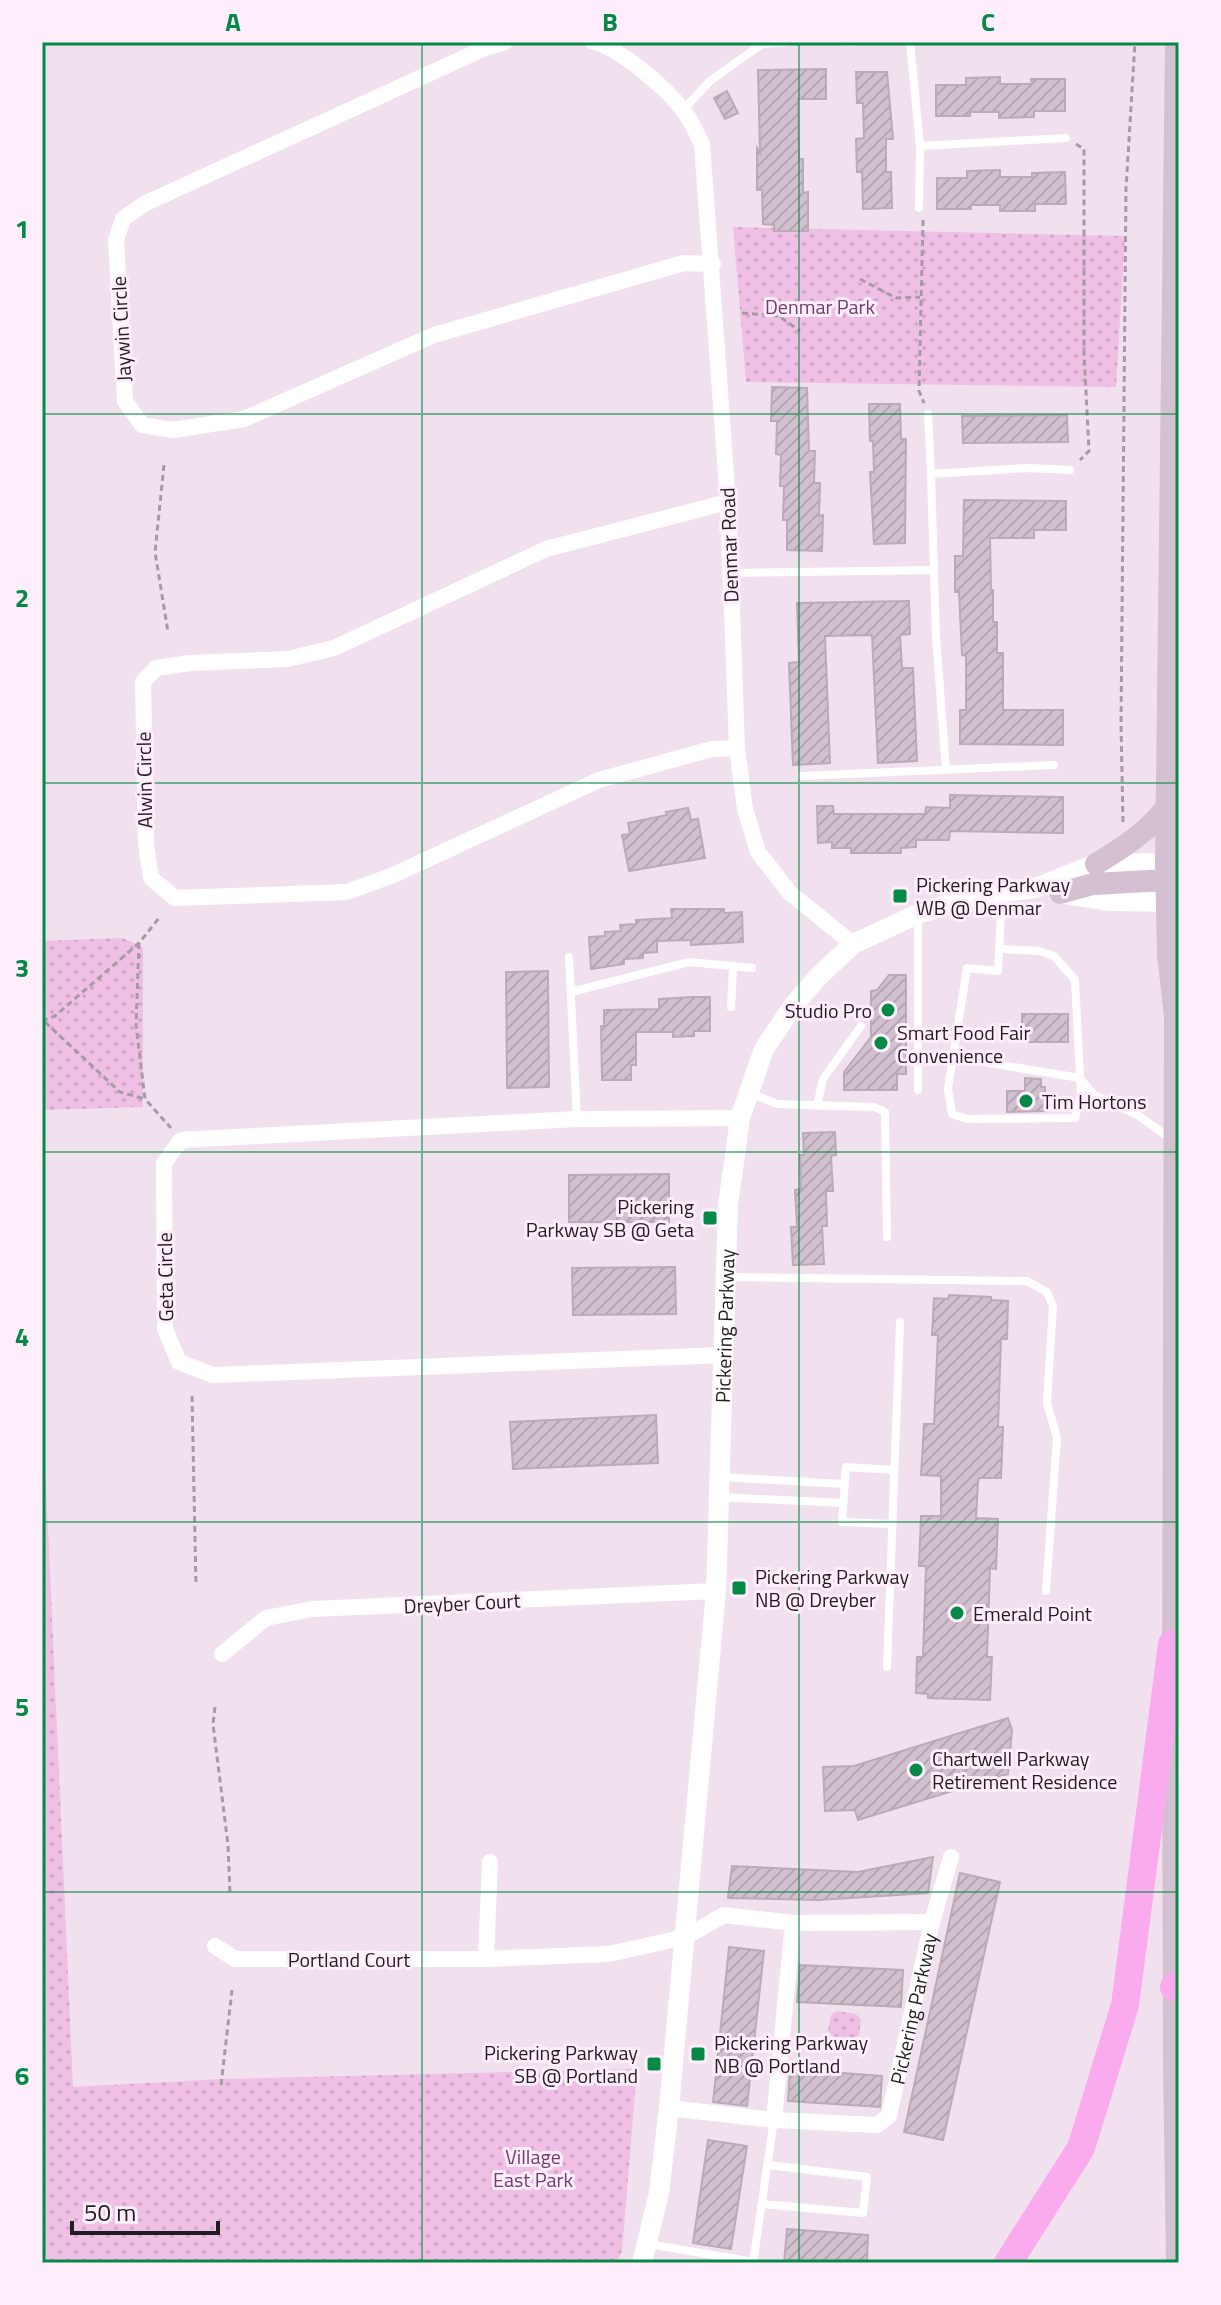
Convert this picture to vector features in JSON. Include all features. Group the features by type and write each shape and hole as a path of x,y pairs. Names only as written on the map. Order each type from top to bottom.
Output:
{"highway":[{"path":"1008,2263 1081,2148 1125,2005 1172,1644"}],"main road":[{"path":"1176,42 1175,409 1168,805 1173,881 1168,955 1175,1016 1172,1644 1177,2263"},
{"path":"1096,864 1133,840 1157,820 1168,805"},
{"path":"1060,893 1093,884 1173,881"}],"street":[{"path":"482,45 505,42"},
{"name":"Denmar Road","path":"593,42 607,45 653,81 683,110 702,144 728,502 737,748 745,809 758,852 790,893 853,944"},
{"name":"Jaywin Circle","path":"482,45 144,204 123,219 116,240 125,401 142,425 173,430 244,419 434,335 684,263 713,264"},
{"name":"Alwin Circle","path":"728,502 546,549 334,648 288,659 190,663 156,668 143,682 146,844 151,878 175,898 347,892 391,876 599,780 712,749 737,748"},
{"name":"Pickering Parkway","path":"644,2253 659,2193 669,2108 716,1591 728,1205 740,1118 764,1049 785,1017 818,977 853,944 918,914 973,896 1035,888 1096,864 1173,881"},
{"name":"Pickering Parkway","path":"1035,888 1060,893"},
{"path":"181,1140 577,1119 740,1118"},
{"name":"Geta Circle","path":"181,1140 164,1163 165,1329 179,1362 213,1375 724,1355"},
{"name":"Dreyber Court","path":"222,1654 266,1618 312,1609 716,1591"},
{"path":"932,1922 951,1857"},
{"path":"486,1959 490,1862"},
{"name":"Pickering Parkway","path":"669,2108 774,2120 877,2125 889,2116 932,1922 793,1923 724,1915 685,1937"},
{"name":"Pickering Parkway","path":"774,2120 793,1923"},
{"name":"Portland Court","path":"215,1946 235,1959 486,1959 609,1954 685,1937"}],"lane":[{"path":"683,110 710,81 762,43 786,42"},
{"path":"846,42 855,42"},
{"path":"910,42 920,146 919,208"},
{"path":"920,146 1066,138"},
{"path":"928,414 939,693 946,769"},
{"path":"931,474 1013,469 1070,470"},
{"path":"729,573 933,570"},
{"path":"802,776 1054,765"},
{"path":"999,949 1039,951 1054,956 1075,980 1081,1096 1075,1118 967,1119 952,1114 948,1089 967,968 998,971 999,949 1002,892"},
{"path":"918,914 918,1090"},
{"path":"569,957 577,1119"},
{"path":"571,992 689,962 752,968"},
{"path":"731,1007 733,967"},
{"path":"817,1106 823,1079 861,1026"},
{"path":"953,1057 1080,1078 1093,1094 1139,1116 1174,1142"},
{"path":"749,1092 777,1104 875,1107 885,1112 887,1237"},
{"path":"726,1277 1027,1281 1047,1292 1053,1306 1047,1403 1057,1438 1046,1591"},
{"path":"887,1667 900,1322"},
{"path":"892,1524 842,1522 846,1467 894,1470"},
{"path":"719,1486 844,1484"},
{"path":"719,1486 843,1503"},
{"name":"Pickering Parkway","path":"644,2253 754,2262 774,2120"},
{"path":"762,2204 863,2213 867,2177 768,2165"}],"path":[{"path":"1125,828 1121,724 1126,189 1135,42"},
{"path":"1066,138 1084,149 1084,352 1089,451 1070,470"},
{"path":"919,208 924,222 919,391 928,414"},
{"path":"860,279 896,298 920,297"},
{"path":"742,313 779,316 800,331"},
{"path":"164,465 155,552 168,632"},
{"path":"159,918 139,943 55,1016 43,1021 120,1092 145,1099 181,1140"},
{"path":"139,943 136,1025 145,1099"},
{"path":"192,1396 196,1586"},
{"path":"215,1707 213,1724 228,1845 230,1894"},
{"path":"221,2085 232,1990"}],"green space":[{"name":"Denmar Park","path":"733,227 1125,236 1116,387 746,382"},
{"path":"122,938 143,947 143,1107 42,1110 42,941"},
{"name":"Village East Park","path":"42,1393 73,2087 220,2079 637,2069 622,2251 616,2263 42,2263"},
{"path":"837,2011 856,2014 861,2020 859,2035 853,2040 833,2036 828,2031 831,2015"}],"building":[{"path":"826,69 826,99 798,99 799,159 803,159 803,193 808,192 808,231 774,231 774,225 763,224 762,190 757,190 757,148 760,153 758,70"},
{"path":"856,72 887,72 893,139 886,139 886,172 891,172 892,208 863,209 862,172 857,172 856,139 864,138 863,103 857,103"},
{"path":"1000,77 1000,84 1032,84 1031,79 1065,79 1065,111 1034,111 1034,117 999,118 999,112 936,116 936,85 966,85 966,78"},
{"path":"727,91 738,113 725,119 714,98"},
{"path":"1000,170 1000,177 1032,177 1032,173 1065,172 1066,204 1035,204 1035,211 1000,211 1000,205 937,209 937,178 967,178 967,171"},
{"path":"772,387 807,388 809,451 815,451 814,483 820,483 819,516 823,515 822,551 787,550 787,520 783,520 784,486 780,486 781,455 776,454 777,421 771,421"},
{"path":"869,404 900,404 901,439 906,439 905,543 874,544 870,472 874,472 873,441 870,441"},
{"path":"1067,415 1068,442 963,443 962,416"},
{"path":"964,500 1066,501 1066,530 1034,530 1034,538 990,538 993,622 997,622 997,653 1003,653 1003,710 1063,710 1063,745 960,744 960,710 966,710 966,656 962,655 959,592 955,592 955,556 963,556"},
{"path":"909,601 910,634 900,635 902,668 913,668 917,761 878,763 872,635 825,636 830,763 793,765 789,663 799,662 797,603"},
{"path":"950,795 1063,797 1063,833 950,831 949,840 916,840 916,847 901,848 901,853 851,853 851,848 832,848 832,842 818,843 817,806 833,806 834,814 925,814 926,807 950,808"},
{"path":"688,808 691,820 698,819 705,858 629,871 622,835 630,834 628,823"},
{"path":"671,909 742,912 743,942 691,945 691,940 657,941 657,952 643,953 643,958 624,959 624,964 591,969 589,937 621,931 620,925 636,924 636,920 672,918"},
{"path":"548,971 549,1087 507,1088 506,972"},
{"path":"889,975 906,975 906,1074 897,1074 897,1090 844,1090 844,1072 871,1037 871,991 877,990"},
{"path":"710,997 710,1031 694,1031 694,1036 673,1037 673,1032 636,1032 636,1065 631,1065 631,1080 602,1080 601,1026 604,1026 604,1010 659,1009 659,999"},
{"path":"1022,1014 1068,1014 1068,1042 1022,1042"},
{"name":"Tim Hortons","path":"1025,1078 1041,1079 1041,1087 1045,1087 1045,1111 1007,1112 1007,1091 1025,1091"},
{"path":"835,1132 836,1155 831,1156 833,1191 826,1191 827,1226 822,1226 824,1264 793,1265 791,1227 797,1227 795,1190 801,1189 803,1133"},
{"path":"669,1174 669,1222 569,1222 569,1175"},
{"path":"675,1267 676,1314 573,1315 572,1268"},
{"path":"949,1295 1008,1301 1007,1339 1001,1339 998,1427 1003,1427 1001,1478 979,1478 976,1518 998,1519 996,1569 990,1568 987,1657 992,1657 990,1700 928,1698 928,1694 916,1693 917,1657 923,1657 926,1566 919,1566 921,1516 941,1516 941,1476 921,1475 924,1424 934,1424 938,1335 932,1335 934,1298 948,1299"},
{"path":"656,1415 658,1463 513,1469 510,1422"},
{"name":"Chartwell Parkway Retirement Residence","path":"1008,1718 1012,1730 1008,1774 858,1820 855,1810 825,1811 823,1767 854,1766"},
{"path":"933,1857 928,1893 819,1900 728,1898 732,1866 858,1872"},
{"path":"960,1873 1000,1882 943,2140 904,2132"},
{"path":"729,1947 764,1951 747,2106 713,2102"},
{"path":"800,1965 903,1970 901,2007 797,2002"},
{"path":"790,2069 882,2076 880,2107 788,2101"},
{"path":"708,2140 747,2146 731,2249 693,2243"},
{"path":"787,2229 868,2235 867,2263 784,2263"}],"place":[{"name":"Pickering Parkway WB @ Denmar","path":"900,896"},
{"name":"Studio Pro","path":"888,1010"},
{"name":"Smart Food Fair Convenience","path":"881,1043"},
{"name":"Tim Hortons","path":"1026,1101"},
{"name":"Pickering Parkway SB @ Geta","path":"710,1218"},
{"name":"Pickering Parkway NB @ Dreyber","path":"739,1588"},
{"name":"Emerald Point","path":"957,1613"},
{"name":"Chartwell Parkway Retirement Residence","path":"916,1770"},
{"name":"Pickering Parkway NB @ Portland","path":"698,2054"},
{"name":"Pickering Parkway SB @ Portland","path":"654,2064"}]}
